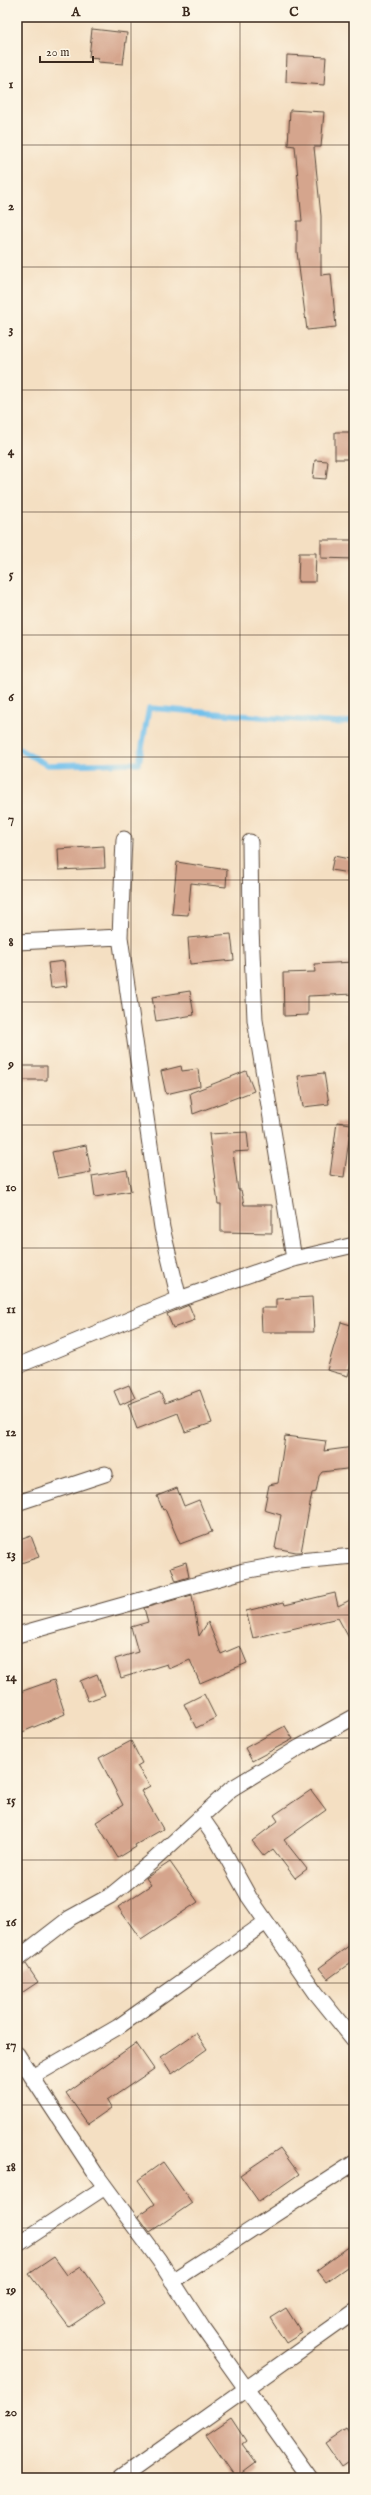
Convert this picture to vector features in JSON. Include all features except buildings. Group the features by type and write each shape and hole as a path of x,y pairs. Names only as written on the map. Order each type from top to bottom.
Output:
{"street":[{"path":"124,839 120,937 159,1205 180,1299"},
{"path":"250,842 251,929 255,1020 294,1259"},
{"path":"17,942 120,937"},
{"path":"17,1366 180,1299 294,1259 354,1245"},
{"path":"17,1503 105,1474"},
{"path":"17,1635 244,1571 299,1561 354,1556"},
{"path":"17,1959 70,1918 110,1896 231,1789 300,1747 354,1717"},
{"path":"201,1817 266,1922 316,1994 354,2040"},
{"path":"32,2077 118,2027 266,1922"},
{"path":"17,2054 105,2187 310,2478"},
{"path":"172,2281 354,2163"},
{"path":"17,2245 105,2187"},
{"path":"121,2478 354,2312"}],"waterway":[{"path":"17,748 47,765 139,763 149,708 338,723 354,721"}]}
